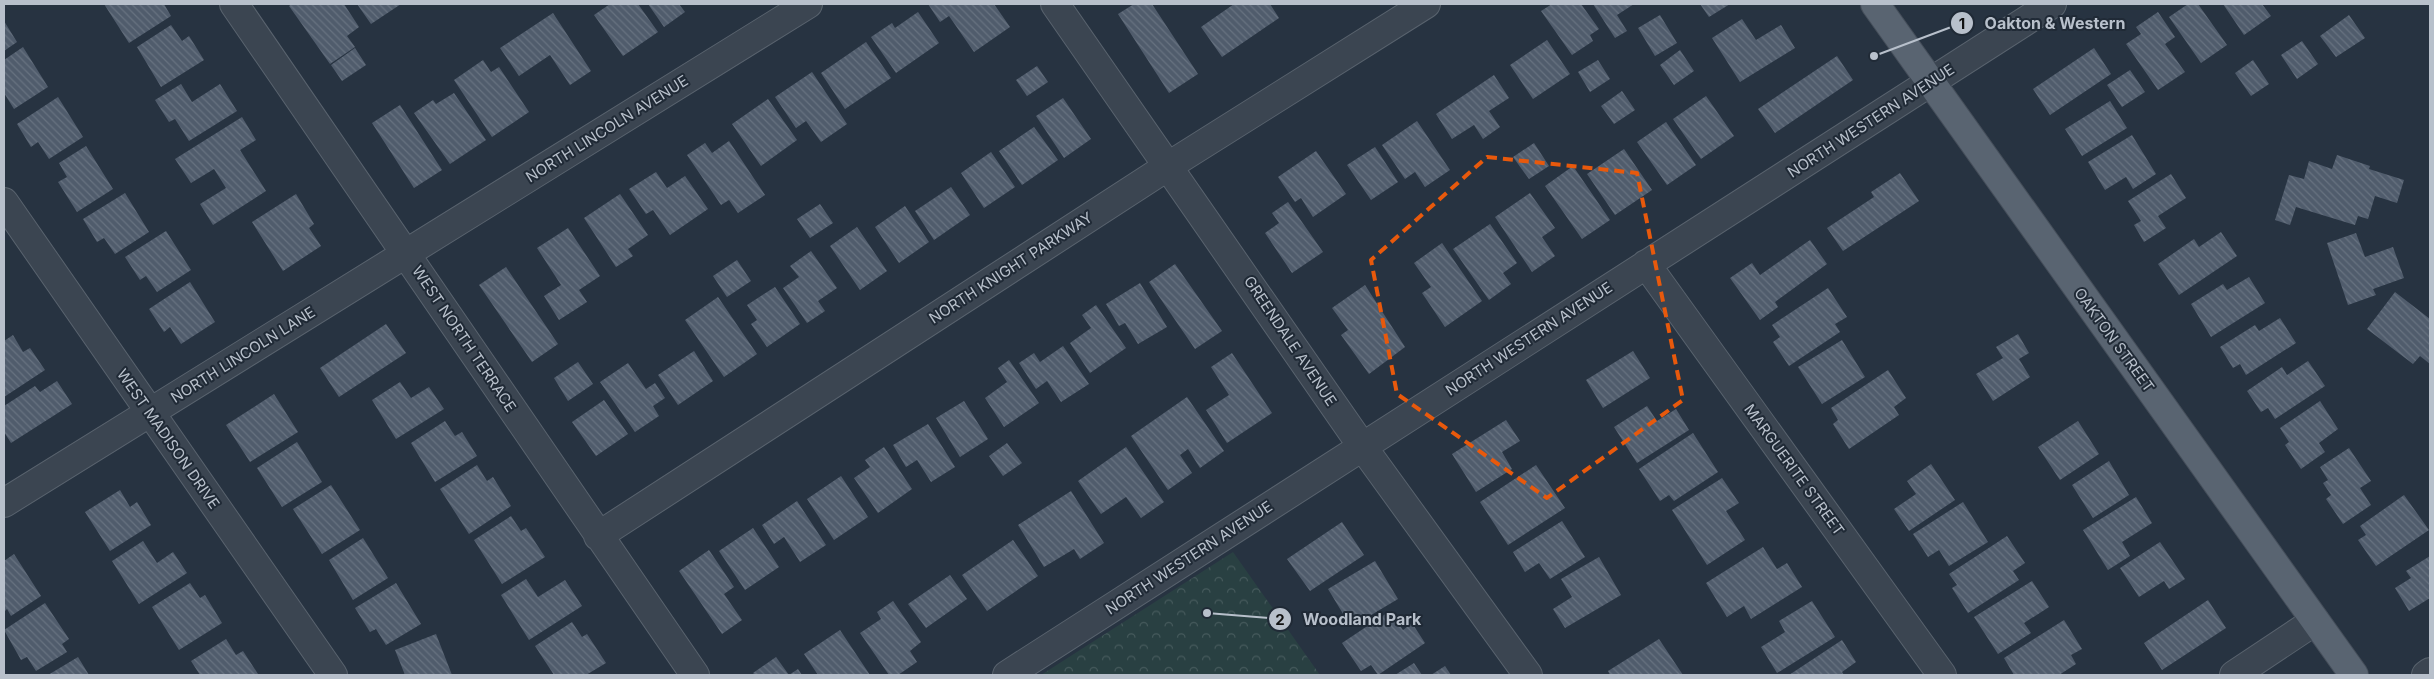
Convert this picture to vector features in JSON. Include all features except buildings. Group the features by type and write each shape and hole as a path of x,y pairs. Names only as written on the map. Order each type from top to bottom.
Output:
{"main road":[{"name":"OAKTON STREET","path":"1875,4 2354,675"}],"street":[{"name":"WEST NORTH TERRACE","path":"234,4 695,675"},
{"name":"NORTH LINCOLN AVENUE","path":"406,254 808,4"},
{"name":"GREENDALE AVENUE","path":"1056,4 1170,166 1362,446 1528,675"},
{"name":"NORTH KNIGHT PARKWAY","path":"598,536 1170,166 1426,4"},
{"name":"NORTH WESTERN AVENUE","path":"1007,675 2052,4"},
{"name":"WEST MADISON DRIVE","path":"4,202 149,414 333,675"},
{"name":"NORTH LINCOLN LANE","path":"4,504 406,254"},
{"name":"MARGUERITE STREET","path":"1646,264 1942,675"},
{"path":"2234,675 2316,621"},
{"path":"2426,675 2430,672"}],"highlighted area":[{"path":"1487,157 1637,173 1683,400 1547,498 1397,394 1371,260"}],"green space":[{"path":"1233,552 1320,675 1041,675"}],"place":[{"name":"Oakton & Western","path":"1874,56"},
{"name":"Woodland Park","path":"1207,613"}]}
